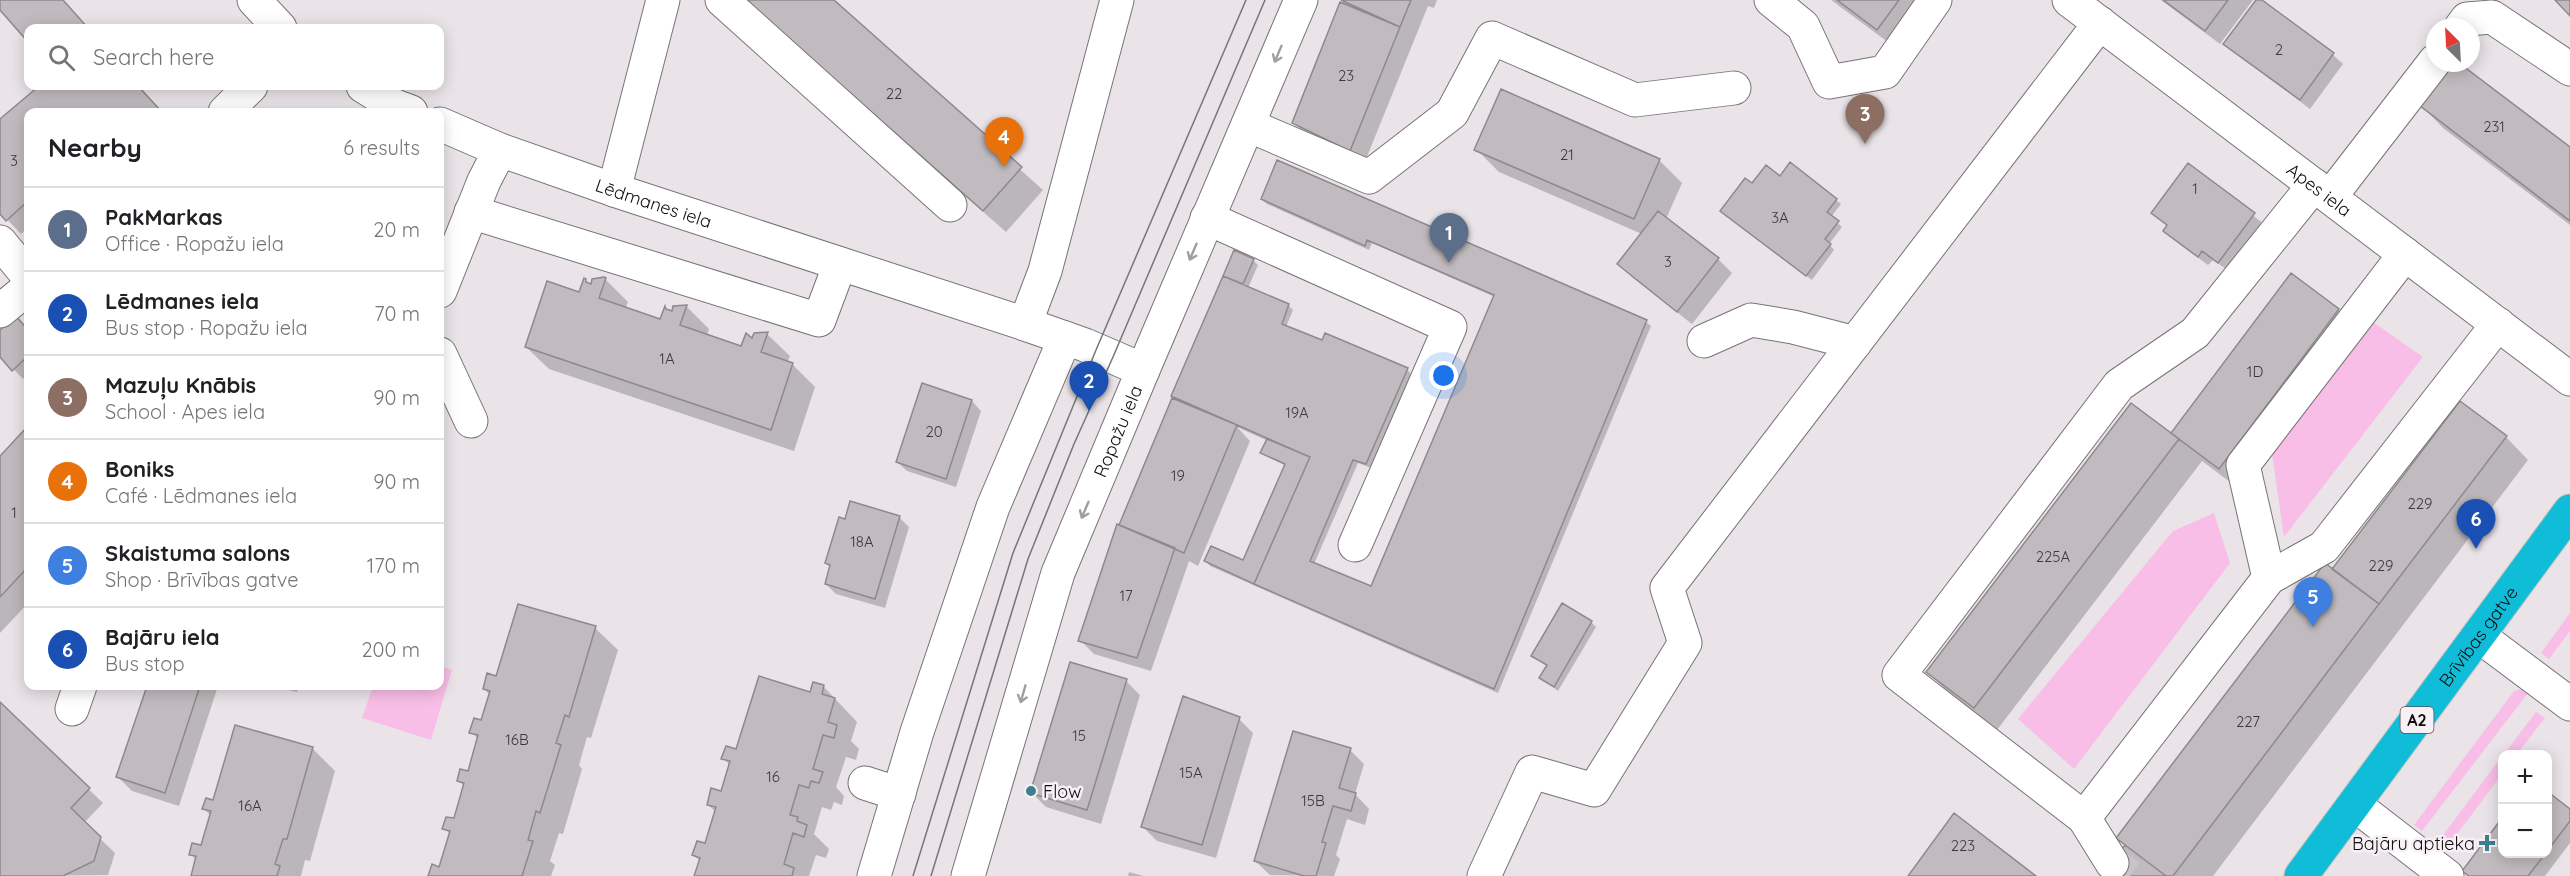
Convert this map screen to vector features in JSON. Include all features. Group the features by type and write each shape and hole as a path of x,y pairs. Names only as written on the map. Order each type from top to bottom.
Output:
{"highway":[{"name":"Brīvības gatve","path":"2301,876 2570,511"}],"street":[{"path":"254,0 276,24"},
{"path":"614,190 663,0"},
{"path":"722,0 950,205"},
{"path":"1025,324 1046,271 1117,0"},
{"name":"Ropažu iela","path":"968,876 1058,573 1301,0"},
{"path":"1771,0 1803,26 1829,82 1885,72 1935,0"},
{"name":"Apes iela","path":"2069,0 2570,379"},
{"path":"2480,18 2492,17 2570,69"},
{"path":"1484,876 1532,772 1594,790 1685,643 1667,588 2100,23"},
{"path":"1248,125 1369,177 1452,113 1492,38 1635,100 1734,88"},
{"path":"2112,863 2084,818 1899,675 2119,385 2195,333 2426,71"},
{"path":"229,108 247,90"},
{"path":"369,90 400,108"},
{"name":"Lēdmanes iela","path":"444,126 500,150 614,190 1025,324 1143,370"},
{"path":"444,281 471,212 500,150"},
{"path":"471,212 819,320 840,264"},
{"path":"1208,218 1450,327 1355,545"},
{"path":"0,242 24,271"},
{"path":"2269,578 2243,465 2405,254"},
{"path":"0,312 24,291"},
{"path":"1704,341 1751,320 1793,327 1855,343"},
{"path":"2084,818 2269,578 2324,547 2498,324"},
{"path":"874,876 993,507 1065,338"},
{"path":"444,363 471,421"},
{"path":"2479,636 2570,704"},
{"path":"865,783 899,794"},
{"path":"2355,805 2447,876"}],"shaded area":[{"path":"2373,322 2423,357 2284,537 2272,454"},
{"path":"2214,513 2230,563 2074,769 2018,719 2173,531"},
{"path":"2570,613 2570,631 2549,659 2541,653"},
{"path":"444,667 452,670 431,740 362,718 372,690 444,690"},
{"path":"2522,689 2528,693 2422,831 2414,825 2514,691"},
{"path":"2536,712 2545,718 2520,750 2507,750"},
{"path":"2498,761 2498,779 2446,849 2438,842"}],"building":[{"path":"0,0 63,0 84,24 24,24 24,37 0,10"},
{"path":"745,0 834,0 1022,167 983,211"},
{"path":"1341,0 1411,0 1400,27"},
{"path":"1837,0 1899,0 1877,30"},
{"path":"2163,0 2228,0 2205,31"},
{"path":"2256,0 2262,0 2334,53 2300,100 2223,44"},
{"path":"2555,0 2570,0 2570,16"},
{"path":"1340,2 1400,27 1350,151 1292,123"},
{"path":"2443,72 2471,72 2570,147 2570,221 2419,105"},
{"path":"1501,89 1660,159 1634,219 1474,150"},
{"path":"34,90 142,90 158,108 24,108 24,205 6,221 0,214 0,119"},
{"path":"1277,160 1647,320 1494,689 1254,584 1310,457 1171,396 1223,276 1289,304 1282,324 1322,340 1325,333 1408,368 1366,464 1353,460 1310,561 1371,586 1494,295 1367,240 1365,246 1261,199"},
{"path":"1790,162 1837,199 1827,212 1839,221 1825,239 1831,244 1806,276 1720,211 1745,178 1752,183 1766,165 1780,176"},
{"path":"2188,163 2255,213 2218,263 2202,251 2198,257 2163,231 2167,225 2151,213"},
{"path":"1658,211 1719,258 1677,312 1617,264"},
{"path":"1234,250 1254,259 1243,284 1223,276"},
{"path":"2291,273 2339,309 2219,469 2171,433"},
{"path":"584,278 591,284 592,279 606,278 599,298 660,319 665,306 666,309 672,311 673,306 687,305 680,325 741,346 746,333 752,338 754,333 768,332 761,352 793,363 771,430 525,347 547,281 579,292"},
{"path":"16,316 24,325 24,360 12,371 0,357 0,330"},
{"path":"922,383 972,400 946,479 896,462"},
{"path":"1172,398 1237,425 1184,553 1119,525"},
{"path":"2460,401 2507,436 2379,604 2332,569"},
{"path":"2131,403 2179,439 1974,708 1926,672"},
{"path":"24,430 24,571 0,597 0,456"},
{"path":"1267,439 1310,457 1254,584 1204,561 1211,546 1243,560 1285,464 1260,453"},
{"path":"850,501 900,516 875,599 825,584 830,565 825,563 839,517 845,519"},
{"path":"1117,524 1175,548 1137,658 1078,641"},
{"path":"2325,563 2379,604 2173,876 2166,876 2116,838"},
{"path":"1562,603 1592,621 1554,687 1539,678 1547,665 1531,656"},
{"path":"518,604 596,626 569,717 565,715 556,743 561,745 540,813 536,811 528,840 533,841 522,876 428,876 432,864 439,867 450,831 442,829 446,817 454,818 464,783 457,781 460,769 468,771 478,735 469,733 474,718 481,720 490,691 483,689 487,673 496,676"},
{"path":"1070,662 1127,679 1087,810 1030,793"},
{"path":"759,676 810,692 813,682 824,685 822,694 835,698 828,722 837,725 834,738 823,735 813,769 823,772 819,783 811,781 809,788 799,785 790,815 798,817 797,821 807,825 804,837 793,833 784,864 794,868 792,876 694,876 700,858 692,855 697,841 705,843 716,807 707,805 711,788 721,791 730,761 721,759 726,746 736,749"},
{"path":"146,690 199,690 165,793 116,777"},
{"path":"1183,696 1240,717 1202,845 1141,827"},
{"path":"0,702 90,788 71,808 101,837 94,861 63,876 0,876"},
{"path":"235,725 313,747 287,839 283,839 275,864 280,866 277,876 191,876 196,856 189,855 192,843 201,845 211,811 202,809 206,798 213,800"},
{"path":"1293,731 1351,748 1339,788 1356,793 1351,811 1333,806 1322,842 1326,843 1316,876 1304,876 1254,861"},
{"path":"2552,795 2570,809 2570,821 2552,845"},
{"path":"1954,813 2036,876 1908,876"},
{"path":"2498,823 2498,858 2542,858 2528,876 2469,876 2462,871"},
{"path":"2125,845 2166,876 2101,876"}],"tunnel":[{"path":"2112,863 2130,876"}],"tram line":[{"path":"913,876 1013,553 1096,350 1246,0"},
{"path":"931,876 1028,559 1074,444 1265,0"}],"place":[{"name":"Mazuļu Knābis","path":"1865,144"},
{"name":"Boniks","path":"1004,167"},
{"name":"PakMarkas","path":"1449,263"},
{"name":"Lēdmanes iela","path":"1089,411"},
{"name":"Bajāru iela","path":"2476,549"},
{"name":"Skaistuma salons","path":"2313,627"},
{"name":"Flow","path":"1031,791"},
{"name":"Bajāru aptieka","path":"2487,843"}]}
